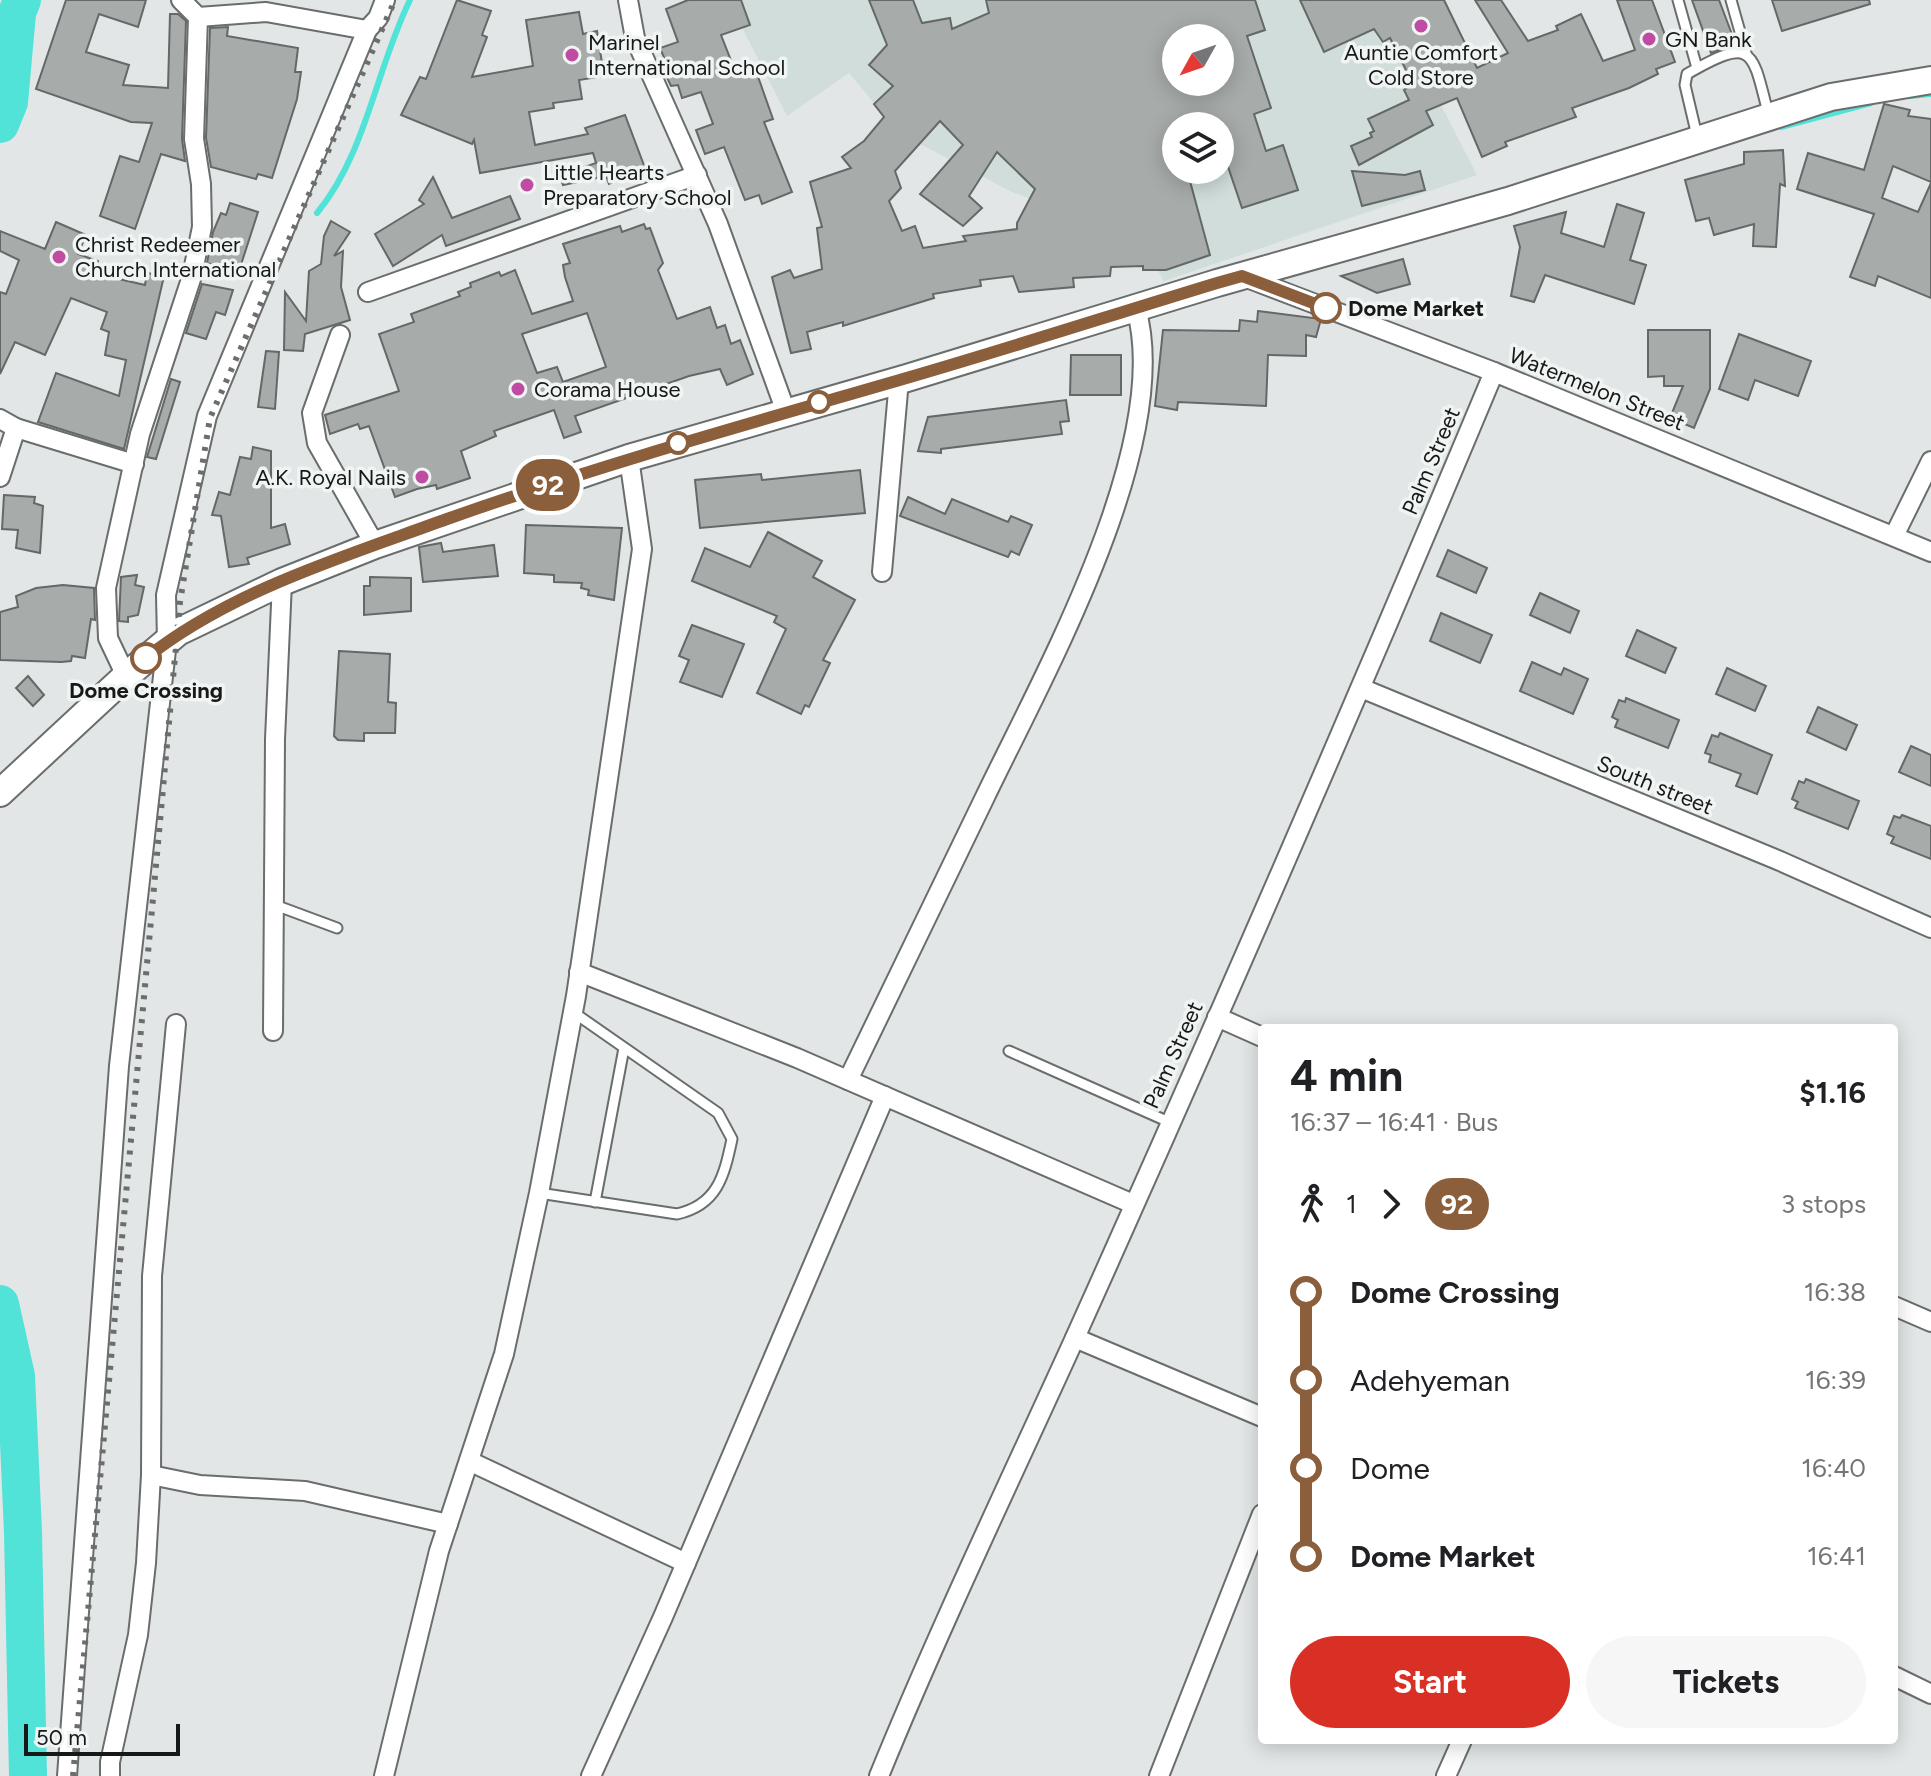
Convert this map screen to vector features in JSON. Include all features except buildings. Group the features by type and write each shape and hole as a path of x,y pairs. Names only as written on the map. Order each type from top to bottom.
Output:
{"main road":[{"path":"0,793 178,632 282,582 375,545 629,458 1242,276 1508,201 1831,97 1931,80"}],"street":[{"path":"126,676 108,638 106,588 140,434 192,276 202,227 201,184 194,139 198,17 181,0"},
{"path":"67,1776 119,1066 167,641 166,595 207,416 367,30 378,18 385,0"},
{"path":"628,0 635,38 697,175 786,412"},
{"path":"198,17 266,12 367,30"},
{"path":"368,292 697,175"},
{"name":"Watermelon Street","path":"1242,276 1494,372 1931,552"},
{"path":"848,1080 1015,733 1106,530 1136,430 1143,363 1143,332 1136,308"},
{"path":"340,335 312,413 317,443 375,545"},
{"name":"Palm Street","path":"879,1776 917,1684 1217,1017 1361,688 1494,372"},
{"path":"882,572 899,380"},
{"path":"0,477 8,423 134,464"},
{"path":"384,1776 448,1524 504,1354 539,1193 573,1012 642,549 629,458"},
{"path":"1894,536 1931,461"},
{"path":"273,1031 275,739 282,582"},
{"name":"South street","path":"1361,688 1780,861 1931,928"},
{"path":"579,972 848,1080 1133,1204"},
{"path":"1217,1017 1258,1035"},
{"path":"110,1776 138,1635 151,1475 152,1276 176,1024"},
{"path":"591,1776 686,1563 885,1096"},
{"path":"1898,1308 1931,1322"},
{"path":"1075,1338 1258,1415"},
{"path":"469,1461 686,1563"},
{"path":"151,1475 200,1485 305,1491 448,1524"},
{"path":"1159,1776 1258,1524"},
{"path":"1898,1678 1931,1694"},
{"path":"1446,1776 1460,1744"}],"lane":[{"path":"1678,0 1697,68"},
{"path":"1731,0 1746,53"},
{"path":"1697,139 1685,85 1687,74 1734,53 1746,53 1754,59 1769,116"},
{"path":"275,905 337,928"},
{"path":"539,1193 677,1214 695,1210 713,1196 732,1139 718,1113 573,1012"},
{"path":"595,1202 624,1048"},
{"path":"1009,1051 1169,1122"}],"shaded area":[{"path":"728,0 1357,0 1426,76 1477,175 1164,281 1138,238 1012,192 899,133 849,73 787,116"}],"waterway":[{"path":"0,124 9,102 17,13 22,0"},
{"path":"317,213 334,190 359,138 410,0"},
{"path":"1909,96 1931,94"},
{"path":"1781,127 1871,103"},
{"path":"0,1304 16,1376 28,1776"}],"railway":[{"path":"73,1776 180,602 210,418 395,0"}],"bus line":[{"name":"92","path":"146,658 178,632 282,582 503,499 629,458 907,378 1217,283 1242,276 1326,308"}],"place":[{"name":"Auntie Comfort Cold Store","path":"1421,26"},
{"name":"GN Bank","path":"1649,39"},
{"name":"Marinel International School","path":"572,55"},
{"name":"Little Hearts Preparatory School","path":"527,185"},
{"name":"Christ Redeemer Church International","path":"59,257"},
{"name":"Dome Market","path":"1326,308"},
{"name":"Corama House","path":"518,389"},
{"name":"A.K. Royal Nails","path":"422,477"},
{"name":"Dome Crossing","path":"146,658"}]}
